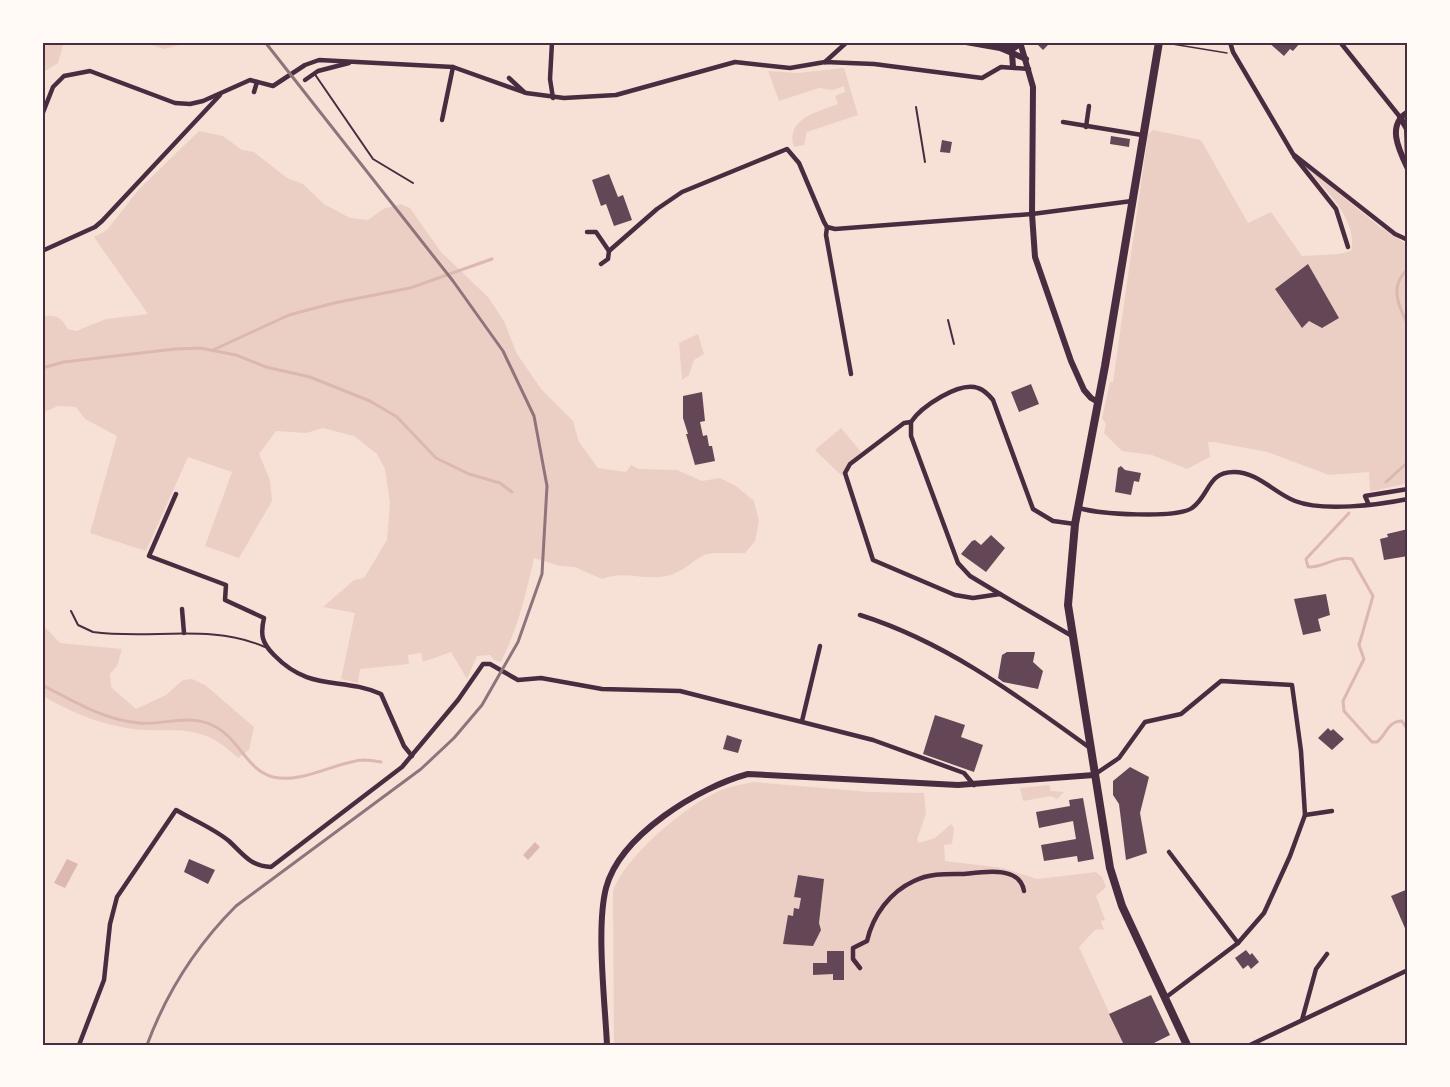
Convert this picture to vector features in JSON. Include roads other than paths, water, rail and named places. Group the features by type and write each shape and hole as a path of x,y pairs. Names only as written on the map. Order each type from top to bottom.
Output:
{"main road":[{"path":"1159,42 1075,524 1068,605 1094,775 1118,897 1187,1045"}],"street":[{"path":"552,42 550,80 553,98"},
{"path":"825,62 847,42"},
{"path":"966,42 1012,53 1026,60"},
{"path":"1230,42 1233,52 1293,154 1304,171 1336,209 1348,247"},
{"path":"1340,42 1407,129 1408,162"},
{"path":"986,46 1014,48 1020,43 1029,69 1034,106 1032,214 1035,257 1084,390 1098,402"},
{"path":"1012,53 1013,67"},
{"path":"42,115 53,87 64,76 90,71 176,103 190,104 250,80 273,86 307,64 319,60 453,67 526,93 553,98 616,95 735,62 790,68 825,62 874,64 982,78 1001,67 1029,69"},
{"path":"1013,67 1026,60"},
{"path":"305,80 314,73 357,61"},
{"path":"307,64 314,73"},
{"path":"442,120 453,67"},
{"path":"508,78 526,93"},
{"path":"254,92 257,82"},
{"path":"42,251 102,221 222,93"},
{"path":"1086,127 1089,106"},
{"path":"1408,112 1400,117 1395,131 1399,150 1408,169"},
{"path":"1064,122 1142,135"},
{"path":"609,251 682,192 787,149 799,163 827,226 826,235 836,300 851,374"},
{"path":"1293,154 1395,234 1408,240"},
{"path":"827,226 849,228 935,219 1032,214 1132,201"},
{"path":"587,232 596,232 609,251 608,259 601,264"},
{"path":"1072,636 969,576 958,562 911,436 911,422 923,408 959,388 969,386 986,392 993,400 1033,509 1053,520 1075,524"},
{"path":"911,422 904,423 850,464 845,473 873,560 955,595 973,598 1000,594"},
{"path":"1079,508 1105,513 1184,511 1196,503 1212,479 1223,472 1236,471 1255,477 1294,501 1306,504 1330,507 1408,499"},
{"path":"1368,503 1365,496 1408,489"},
{"path":"176,494 149,556 226,585 224,596 227,603 264,618 261,632 265,646 282,663 308,679 381,694 404,746 412,756"},
{"path":"182,609 184,633"},
{"path":"860,615 929,642 962,661 1090,748"},
{"path":"802,722 820,646"},
{"path":"79,1045 104,980 110,924 117,897 176,810 229,841 249,861 271,867 402,767 458,700 479,667 489,664 518,680 541,678 602,688 679,690 873,740 964,773 974,784"},
{"path":"607,1045 603,910 606,887 631,848 671,809 722,781 748,774 794,775 874,783 974,784 1094,775 1119,758 1145,722 1181,714 1221,681 1292,685 1301,751 1305,815 1290,856 1264,913 1238,943 1165,998"},
{"path":"1305,815 1332,811"},
{"path":"1169,852 1238,943"},
{"path":"860,968 853,959 853,948 867,941 879,911 894,894 915,880 945,873 1002,872 1017,878 1024,891"},
{"path":"1302,1021 1316,969 1327,954"},
{"path":"1250,1045 1408,970"}],"lane":[{"path":"314,73 373,159 412,183"},
{"path":"916,107 925,162"},
{"path":"948,321 954,344"},
{"path":"71,611 78,625 93,632 234,636 265,646"}],"waterway":[{"path":"213,350 289,315 334,303 410,288 492,259"},
{"path":"1408,269 1402,275 1397,289 1401,310 1408,325"},
{"path":"42,368 64,362 175,349 200,348 236,355 266,367 310,377 370,401 397,417 436,458 469,474 500,483 512,492"},
{"path":"1386,482 1408,462"},
{"path":"1349,513 1306,559 1308,567 1346,558 1352,559 1373,596 1359,645 1364,659 1343,701 1344,711 1372,742 1377,742 1393,723 1402,721 1408,730"},
{"path":"42,685 89,709 113,718 139,723 194,720 212,725 229,737 255,767 273,777 295,778 363,760 381,762"}],"railway":[{"path":"147,1045 173,988 208,937 236,906 421,769 454,738 482,705 518,642 542,574 547,486 534,416 503,351 453,281 265,42"}]}
